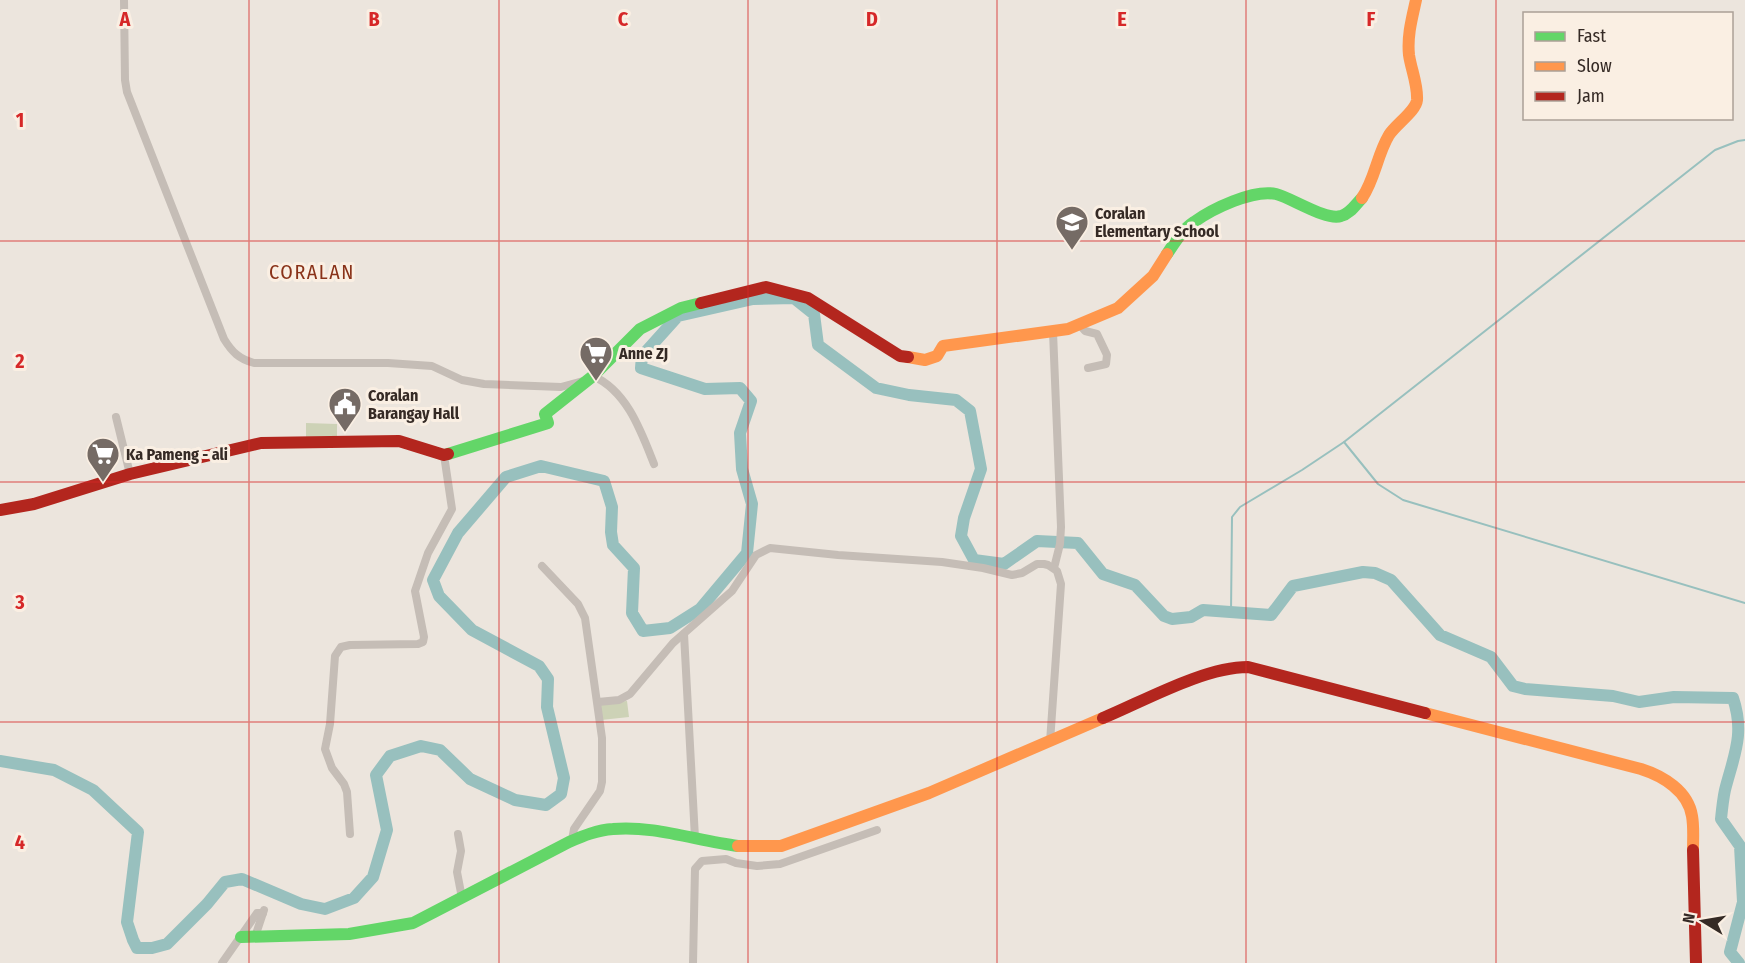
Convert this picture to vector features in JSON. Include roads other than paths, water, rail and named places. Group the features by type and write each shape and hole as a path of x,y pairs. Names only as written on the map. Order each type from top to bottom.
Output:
{"street":[{"path":"124,0 127,92 224,339 242,360 254,363 388,363 432,366 462,380 484,384 561,387 591,378 610,385 621,396 646,443 654,464"},
{"path":"2,513 130,474 246,445 275,442 399,441 444,455 548,423 545,414 591,378 640,329 663,318 668,313 766,288 808,298 900,356 925,360 938,356 943,346 1032,332 1068,329 1118,308 1127,301 1153,276 1177,238 1194,222 1231,202 1261,194 1275,194 1327,215 1340,217 1350,211 1367,190 1388,137 1399,122 1415,108 1417,99 1409,44 1416,0"},
{"path":"1079,324 1085,331 1097,334 1107,355 1106,364 1088,368"},
{"path":"1053,332 1061,531 1054,568"},
{"path":"116,417 130,474"},
{"path":"350,834 347,792 332,768 325,749 330,724 335,656 340,647 350,645 423,642 415,591 428,553 452,509 444,455"},
{"path":"598,702 619,700 630,694 667,650 727,596 756,555 770,548 962,564 1012,575 1022,573 1037,564 1054,568 1061,584 1050,742"},
{"path":"542,566 582,611 589,635 602,738 600,790 574,830 572,840"},
{"path":"684,634 695,838"},
{"path":"241,937 365,933 387,930 420,920 572,840 609,830 621,828 767,848 789,844 929,793 1203,675 1234,667 1248,668 1661,776 1685,798 1692,815 1696,963"},
{"path":"693,963 694,870 702,861 726,860 757,866 780,864 877,830"},
{"path":"458,834 461,851 457,872 462,898"},
{"path":"726,860 729,844"},
{"path":"222,963 257,913 264,912 255,937"}],"waterway":[{"path":"1231,612 1232,517 1240,507 1344,442 1715,150 1745,140"},
{"path":"0,761 54,770 93,790 138,832 127,922 137,948 152,948 167,944 207,904 225,882 242,879 301,904 325,909 354,898 373,877 387,830 376,775 390,756 421,746 440,750 470,779 515,800 546,805 561,794 564,778 547,707 548,679 539,666 472,630 439,596 433,580 458,533 506,477 541,466 604,481 612,507 613,545 634,568 632,613 643,631 670,628 700,609 747,553 752,504 742,469 740,433 751,401 740,388 705,389 641,368 642,356 678,316 753,299 794,298 814,314 818,345 876,388 909,395 956,400 970,411 981,469 964,518 961,536 974,560 1004,564 1037,541 1078,543 1103,574 1135,585 1164,616 1172,619 1191,617 1203,610 1271,615 1293,586 1363,572 1375,573 1391,580 1440,635 1491,657 1513,686 1613,696 1639,702 1674,697 1733,698 1738,734 1735,755 1724,793 1721,819 1740,846 1743,902 1730,952 1739,963"},
{"path":"1344,442 1378,484 1403,500 1745,603"}],"place":[{"name":"Coralan Elementary School","path":"1072,251"},
{"name":"Anne ZJ","path":"596,382"},
{"name":"Coralan Barangay Hall","path":"345,433"},
{"name":"Ka Pameng - ali","path":"103,483"}],"district":[{"name":"CORALAN","path":"312,272"}]}
